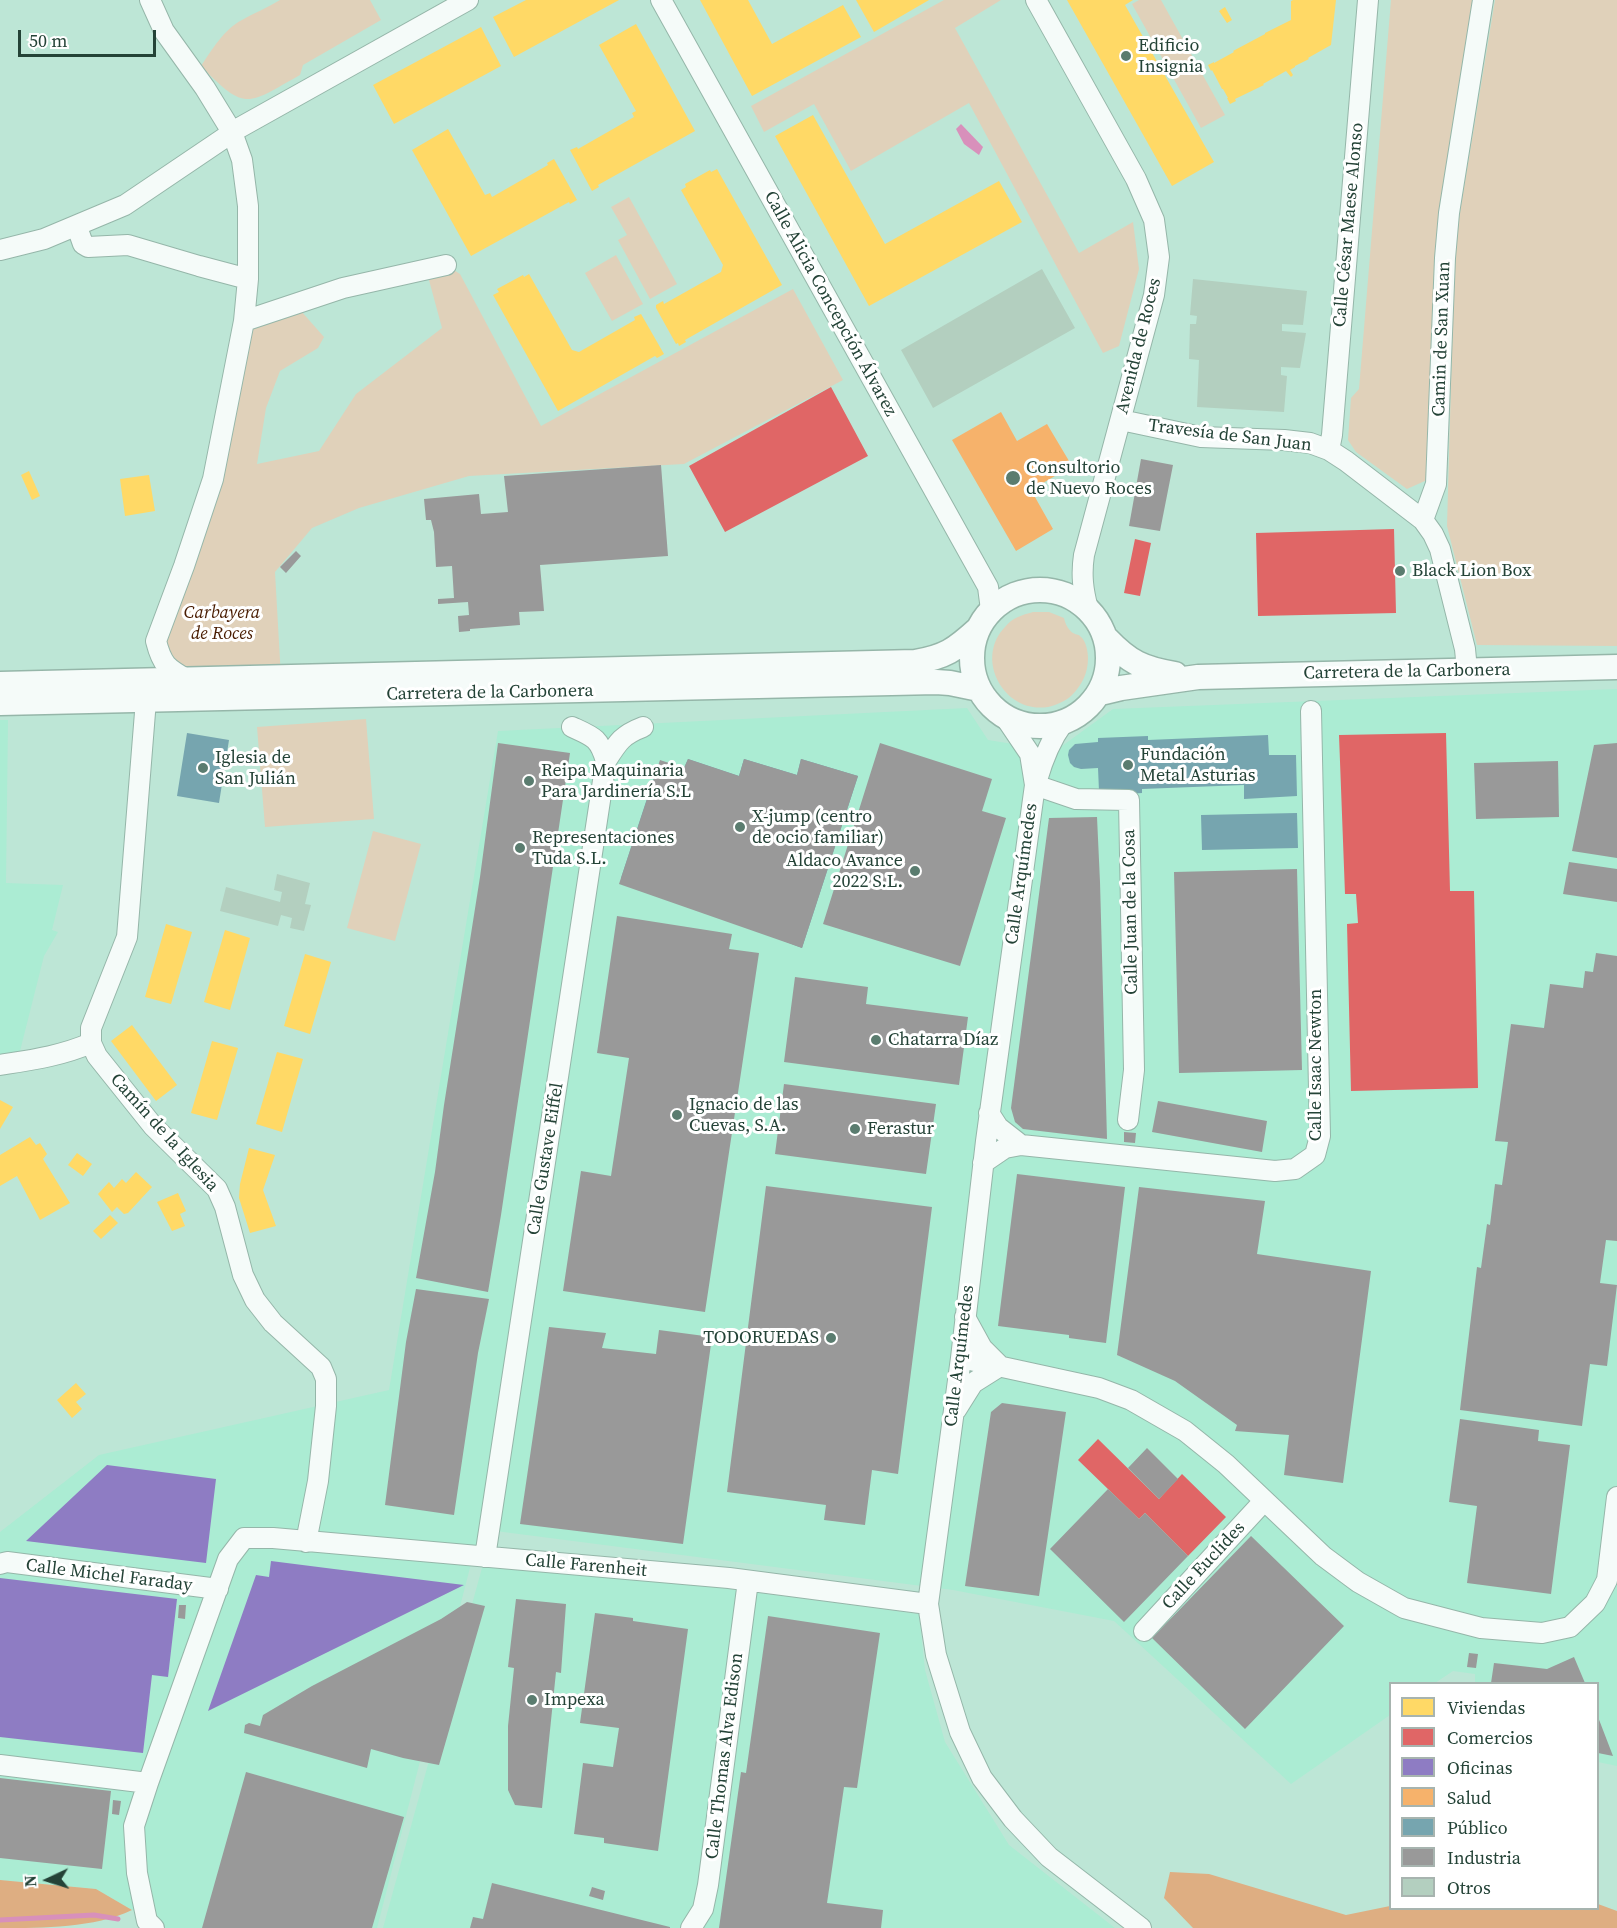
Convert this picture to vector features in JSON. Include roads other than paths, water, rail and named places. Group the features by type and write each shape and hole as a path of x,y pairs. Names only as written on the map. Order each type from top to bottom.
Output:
{"street":[{"path":"150,0 164,31 205,88 232,132 242,160 248,206 248,279 244,321 213,479 156,641 166,668 188,680"},
{"path":"0,250 44,239 125,205 232,132 468,0"},
{"name":"Calle Alicia Concepción Álvarez","path":"662,0 988,587 985,620"},
{"name":"Avenida de Roces","path":"1036,0 1136,179 1154,220 1159,257 1154,295 1084,555 1082,578 1088,609"},
{"name":"Calle César Maese Alonso","path":"1329,450 1368,0"},
{"name":"Camin de San Xuan","path":"1423,520 1436,484 1444,270 1449,213 1483,0"},
{"path":"77,226 83,244 88,247 128,245 248,279"},
{"path":"244,321 343,288 446,265"},
{"name":"Travesía de San Juan","path":"1121,420 1201,436 1310,443 1329,450 1346,461 1423,520"},
{"path":"1423,520 1440,549 1465,649 1467,670"},
{"path":"1107,639 1108,667 1100,693 1080,715 1062,723 1041,727 1020,724 1005,717 979,689 973,670 972,649 985,620 1013,595 1026,590 1040,589 1065,594 1088,609 1099,623 1107,639 1122,655 1147,669 1198,677"},
{"name":"Carretera de la Carbonera","path":"188,680 915,663 947,654 959,646 985,620"},
{"name":"Carretera de la Carbonera","path":"1198,677 1617,667"},
{"path":"1100,693 1198,677"},
{"path":"0,684 188,680"},
{"name":"Carretera de la Carbonera","path":"0,703 936,682 979,689"},
{"path":"0,1065 53,1057 91,1043 91,1028 127,937 146,700"},
{"name":"Calle Isaac Newton","path":"983,1163 1005,1148 1021,1144 1275,1172 1295,1169 1315,1155 1320,1136 1311,711"},
{"name":"Calle Arquímedes","path":"1005,717 1030,753 1035,786 989,1113 961,1358 928,1604 939,1666 960,1732 982,1778 1013,1819 1049,1857 1131,1925"},
{"path":"1035,786 1045,754 1062,723"},
{"path":"572,727 592,736 602,746 606,761"},
{"name":"Calle Gustave Eiffel","path":"485,1557 606,761 616,744 626,734 643,727"},
{"name":"Calle Juan de la Cosa","path":"1035,786 1076,800 1129,800 1134,1070 1128,1120"},
{"name":"Camín de la Iglesia","path":"91,1043 97,1056 153,1126 217,1190 225,1207 243,1275 255,1300 273,1323 321,1367 326,1379 326,1406 318,1481 306,1542"},
{"path":"989,1113 998,1127 1021,1144"},
{"path":"965,1317 981,1348 1000,1366"},
{"path":"961,1358 1099,1388 1131,1400 1185,1431 1226,1464 1323,1556 1358,1582 1404,1608 1481,1628 1542,1633 1570,1627 1595,1603 1607,1580 1617,1497"},
{"path":"952,1414 974,1383 1000,1366"},
{"name":"Calle Euclides","path":"1144,1631 1264,1501"},
{"name":"Calle Farenheit","path":"244,1538 273,1538 748,1581 928,1604"},
{"name":"Calle Michel Faraday","path":"151,1924 137,1873 134,1826 228,1559 244,1538"},
{"name":"Calle Michel Faraday","path":"0,1564 7,1562 218,1590"},
{"name":"Calle Thomas Alva Edison","path":"691,1928 703,1909 708,1885 748,1581"},
{"path":"0,1765 148,1783"}],"waterway":[{"path":"0,1920 94,1915 118,1919"}],"place":[{"name":"Edificio Insignia","path":"1126,56"},
{"name":"Consultorio de Nuevo Roces","path":"1013,478"},
{"name":"Black Lion Box","path":"1400,571"},
{"name":"Fundación Metal Asturias","path":"1128,765"},
{"name":"Iglesia de San Julián","path":"203,768"},
{"name":"Reipa Maquinaria Para Jardinería S.L","path":"529,781"},
{"name":"X-jump (centro de ocio familiar)","path":"740,827"},
{"name":"Representaciones Tuda S.L.","path":"520,848"},
{"name":"Aldaco Avance 2022 S.L.","path":"915,871"},
{"name":"Chatarra Díaz","path":"876,1040"},
{"name":"Ignacio de las Cuevas, S.A.","path":"677,1115"},
{"name":"Ferastur","path":"855,1129"},
{"name":"TODORUEDAS","path":"831,1338"},
{"name":"Impexa","path":"532,1700"}],"park label":[{"name":"Carbayera de Roces","path":"222,623"}]}
